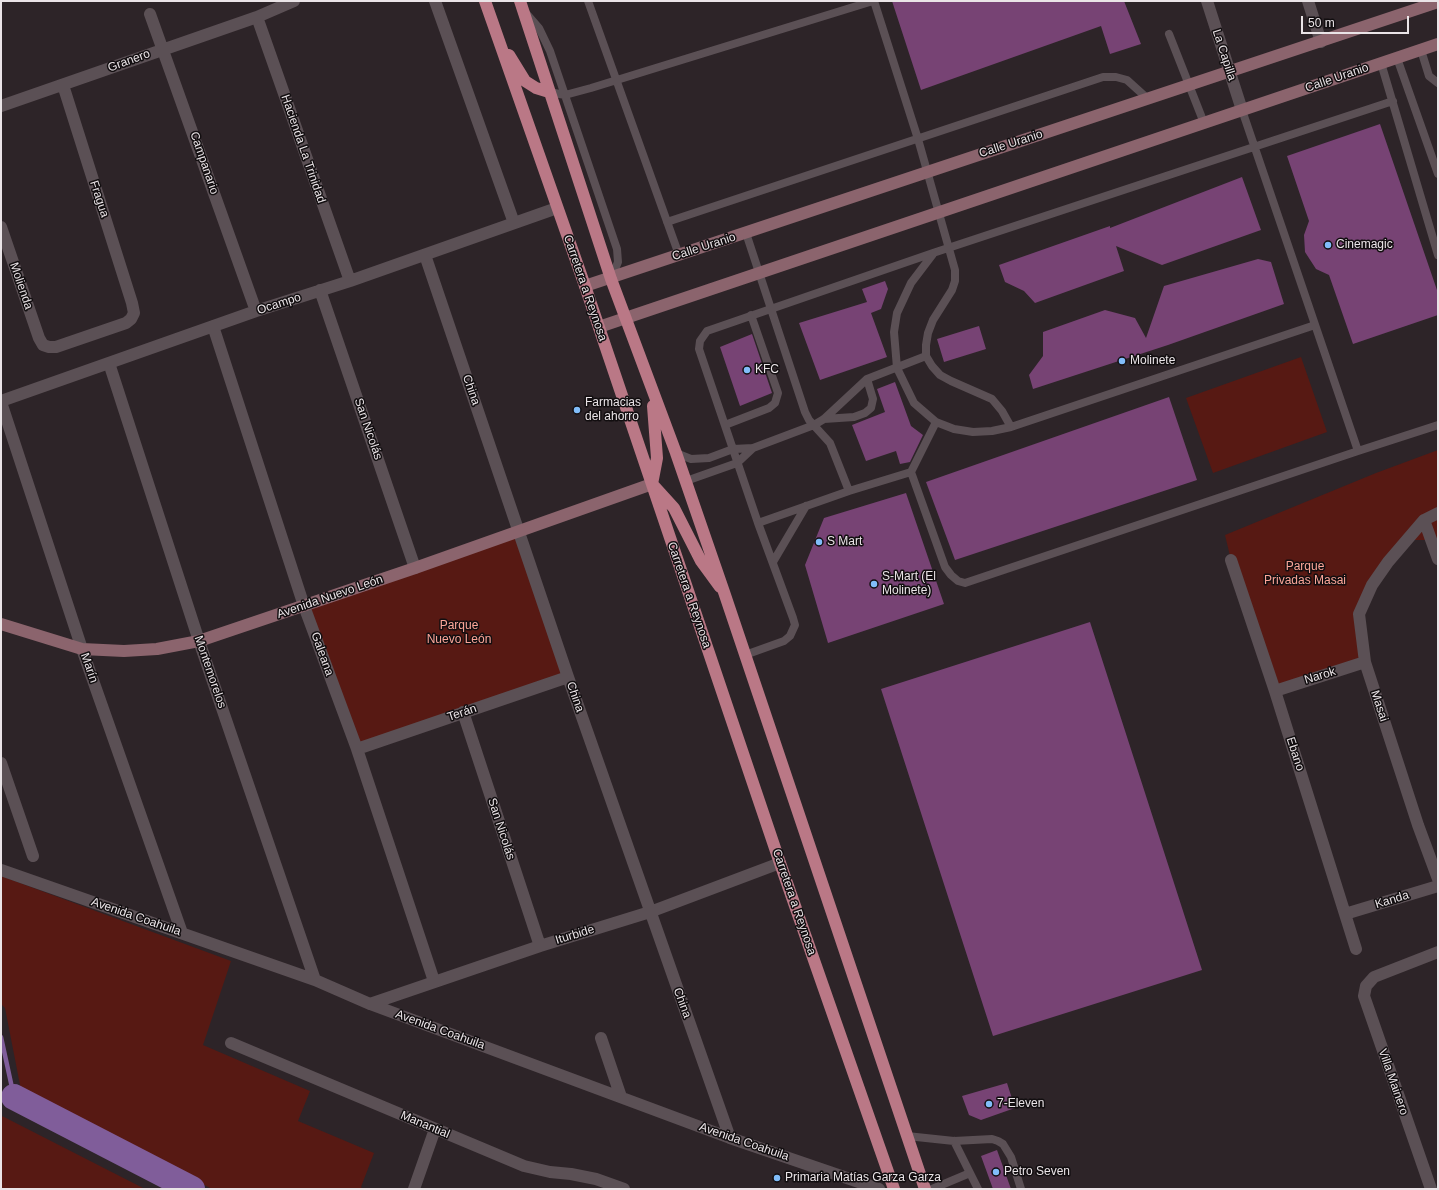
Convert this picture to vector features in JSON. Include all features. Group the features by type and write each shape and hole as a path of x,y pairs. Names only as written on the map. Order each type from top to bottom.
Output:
{"main road":[{"name":"Carretera a Reynosa","path":"485,1 585,286 780,863 894,1189"},
{"path":"521,5 611,279 686,481 925,1189"},
{"path":"493,26 521,76 530,85 549,92"},
{"path":"651,388 657,458 652,484 674,508 709,575 724,592"}],"street":[{"name":"Granero","path":"1,106 164,48 257,17 294,1"},
{"path":"435,1 514,223"},
{"name":"La Capilla","path":"1207,1 1242,110"},
{"path":"1308,1 1321,42"},
{"name":"Calle Uranio","path":"585,286 611,279 1438,2"},
{"name":"Campanario","path":"150,14 164,48 256,311"},
{"name":"Hacienda La Trinidad","path":"257,17 350,281"},
{"name":"Calle Uranio","path":"599,328 1438,44"},
{"name":"Fragua","path":"43,345 56,347 126,324 134,313 63,85"},
{"name":"Ocampo","path":"1,402 213,326 350,281 557,208"},
{"name":"Molienda","path":"1,227 39,338 43,345"},
{"name":"China","path":"425,255 568,677 730,1138"},
{"name":"San Nicolás","path":"320,290 415,568"},
{"name":"Galeana","path":"213,326 304,606 357,749 434,981"},
{"name":"Montemorelos","path":"109,363 199,641 315,980"},
{"name":"Marín","path":"1,402 82,649 182,933"},
{"name":"Avenida Nuevo León","path":"1,624 82,649 124,651 157,649 199,641 415,568 652,484"},
{"name":"Masai","path":"1438,514 1424,520 1388,562 1372,586 1359,614 1365,662 1418,825 1438,879"},
{"path":"1424,520 1435,539 1438,559"},
{"path":"1408,540 1435,539"},
{"name":"Ebano","path":"1231,560 1356,949"},
{"name":"Narok","path":"1274,691 1365,662"},
{"name":"Terán","path":"357,749 568,677"},
{"name":"San Nicolás","path":"463,712 540,946"},
{"path":"1,763 33,856"},
{"name":"Iturbide","path":"370,1004 540,946 650,912 780,863"},
{"name":"Avenida Coahuila","path":"1,870 315,980 370,1004 730,1138 879,1189"},
{"name":"Kanda","path":"1345,914 1438,886"},
{"name":"Villa Mainero","path":"1431,1189 1364,996 1366,986 1374,977 1438,952"},
{"path":"601,1038 621,1097"},
{"name":"Manantial","path":"231,1043 524,1166 550,1172 596,1178 624,1189"},
{"path":"414,1189 435,1129"}],"lane":[{"path":"588,1 679,255"},
{"path":"549,92 565,95 873,1 918,139 955,270 955,281 952,290 933,320 926,345 926,356 940,375 951,382 992,399 1002,411 1011,427"},
{"path":"521,5 545,39 618,249 618,262 611,279"},
{"path":"1169,34 1204,123"},
{"path":"1421,50 1429,76 1438,83"},
{"path":"1398,58 1438,174"},
{"path":"1381,63 1438,255"},
{"path":"667,222 1103,78 1116,77 1127,80 1148,99"},
{"path":"745,655 784,641 793,631 793,618 758,523 699,349 703,335 714,327 1393,101"},
{"path":"1242,110 1358,450"},
{"path":"746,233 806,412 814,425 825,436 832,448 849,491"},
{"path":"933,253 911,283 897,313 894,332 897,368 914,403 936,422 954,429 973,432 992,431 1011,427 1315,325"},
{"path":"725,425 769,408 776,403 778,393 751,315"},
{"path":"676,453 698,459 709,458 733,449 753,448 814,425 824,419 867,378 926,356"},
{"path":"824,419 854,417 865,413 871,408 873,399 867,378"},
{"path":"936,422 911,472 945,567 958,581 965,583 1358,450 1438,425"},
{"path":"686,481 737,462 753,448"},
{"path":"758,523 849,491 911,472"},
{"path":"773,562 806,506"},
{"path":"907,1136 954,1141 992,1139 1003,1144 1011,1157 1021,1189"},
{"path":"954,1141 978,1189"},
{"path":"932,1189 970,1173"}],"green space":[{"path":"1301,357 1327,432 1213,473 1186,398"},
{"name":"Parque Privadas Masai","path":"1438,450 1438,538 1432,540 1408,540 1359,614 1365,662 1275,691 1231,560 1225,535 1376,473"},
{"name":"Parque Nuevo León","path":"519,530 568,677 357,749 304,606"},
{"path":"1,876 231,961 203,1045 310,1091 298,1121 374,1153 361,1187 363,1189 212,1189 21,1090 5,1008 1,1004"},
{"path":"1,1116 4,1117 145,1189 1,1189"}],"building":[{"path":"892,1 1124,1 1141,44 1110,54 1101,26 921,90"},
{"path":"1380,124 1438,293 1438,315 1353,344 1329,275 1316,269 1305,252 1304,235 1309,221 1287,156"},
{"path":"1242,177 1261,230 1162,265 1116,246 1124,271 1035,303 1024,291 1005,282 999,265 1110,226 1110,228"},
{"path":"1258,259 1271,262 1284,304 1168,345 1033,389 1029,375 1043,356 1043,332 1105,310 1135,318 1146,338 1164,286"},
{"path":"885,281 888,289 881,309 871,313 887,357 820,380 799,323 867,302 862,289"},
{"path":"979,326 986,349 944,362 937,339"},
{"name":"KFC","path":"752,334 772,393 740,406 720,347"},
{"path":"895,382 911,426 923,435 910,462 900,464 896,451 866,461 852,425 885,412 877,389"},
{"path":"1169,397 1197,480 955,560 926,482"},
{"name":"S-Mart (El Molinete)","path":"906,493 944,604 828,643 805,565 824,518"},
{"path":"1090,622 1202,970 993,1036 881,689"},
{"name":"7-Eleven","path":"1007,1083 1015,1108 981,1120 969,1115 962,1096"},
{"name":"Petro Seven","path":"997,1150 1011,1189 993,1189 981,1156"}],"waterway":[{"path":"1,1037 14,1097 1,1096"},
{"path":"14,1097 192,1189"}],"place":[{"name":"Cinemagic","path":"1328,245"},
{"name":"Molinete","path":"1122,361"},
{"name":"KFC","path":"747,370"},
{"name":"Farmacias del ahorro","path":"577,410"},
{"name":"S Mart","path":"819,542"},
{"name":"S-Mart (El Molinete)","path":"874,584"},
{"name":"7-Eleven","path":"989,1104"},
{"name":"Petro Seven","path":"996,1172"},
{"name":"Primaria Matías Garza Garza","path":"777,1178"}]}
